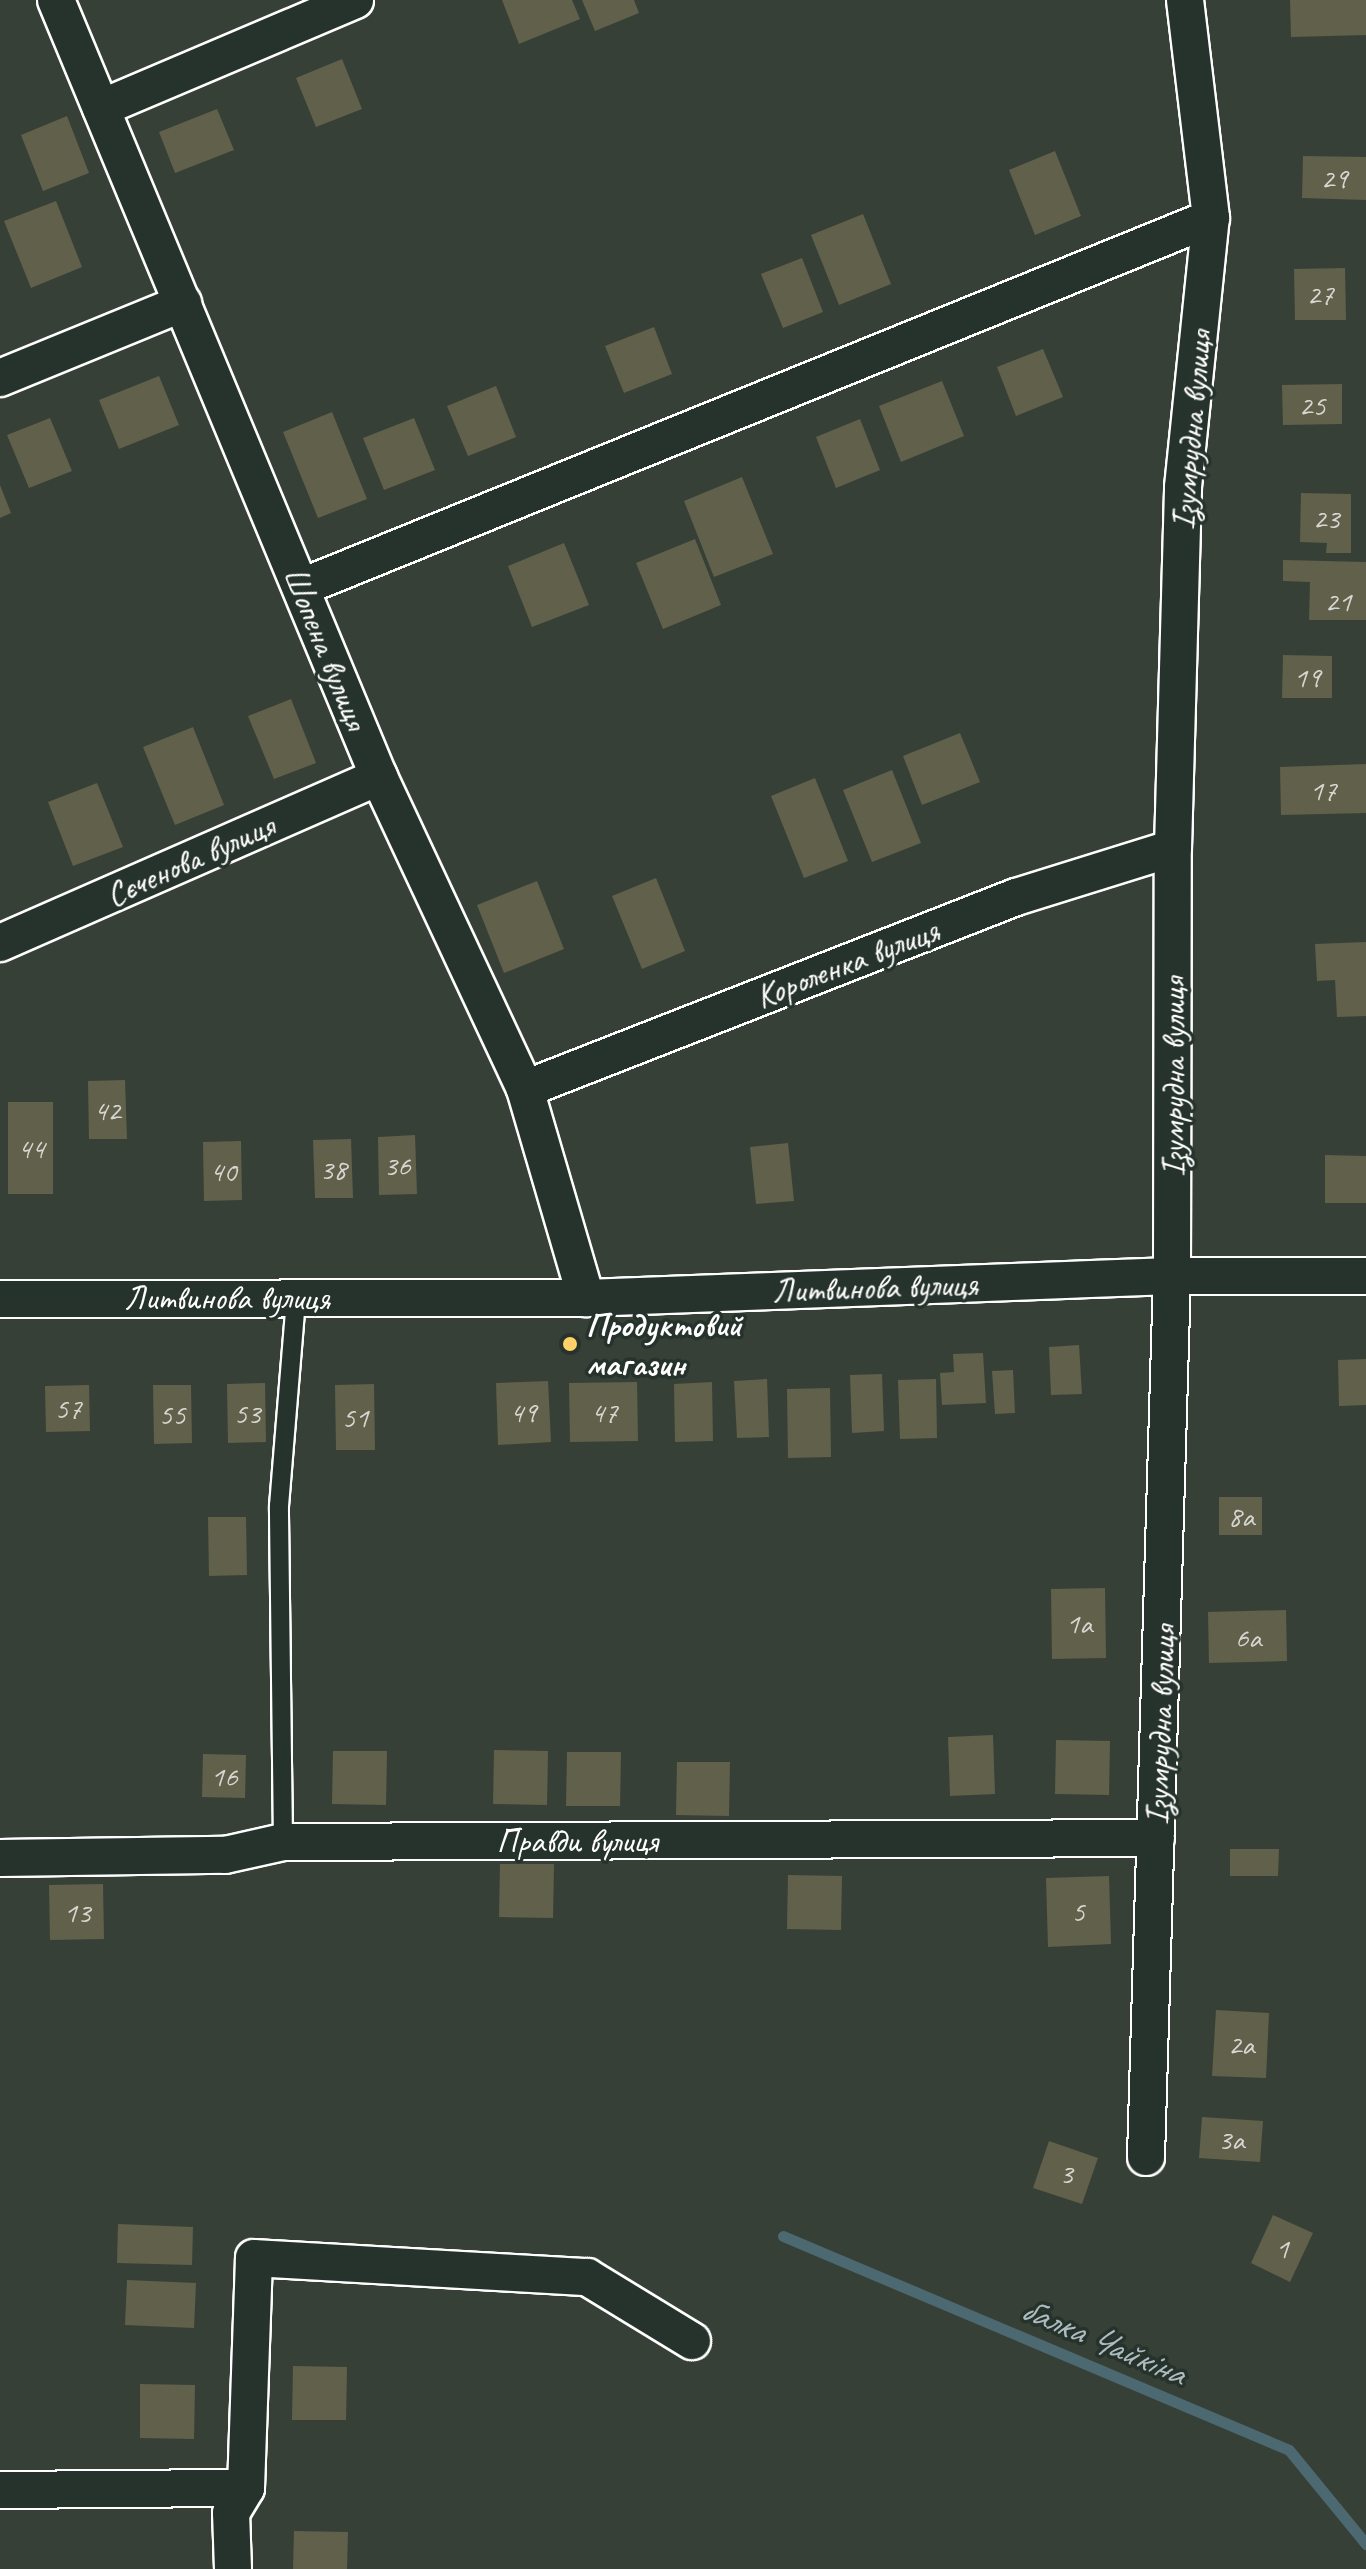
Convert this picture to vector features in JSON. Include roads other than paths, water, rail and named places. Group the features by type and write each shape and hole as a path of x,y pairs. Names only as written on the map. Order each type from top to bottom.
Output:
{"street":[{"name":"Шопена вулиця","path":"56,0 379,777 525,1089 586,1298"},
{"path":"101,108 355,0"},
{"name":"Ізумрудна вулиця","path":"1146,2157 1172,1276 1173,848 1183,487 1211,218 1185,0"},
{"path":"302,587 1211,218"},
{"path":"0,378 183,303"},
{"name":"Сєченова вулиця","path":"0,943 379,777"},
{"name":"Короленка вулиця","path":"525,1089 1016,897 1173,848"},
{"name":"Литвинова вулиця","path":"0,1299 586,1298 1172,1276 1366,1276"},
{"name":"Правди вулиця","path":"0,1858 225,1855 283,1842 1156,1838"},
{"path":"233,2569 231,2513 246,2488 254,2258 587,2277 692,2341"},
{"path":"0,2490 246,2488"}],"lane":[{"path":"283,1842 279,1506 296,1297"}],"waterway":[{"name":"балка Чайкіна","path":"783,2236 1289,2450 1366,2544"}],"place":[{"name":"Продуктовий магазин","path":"570,1344"}]}
